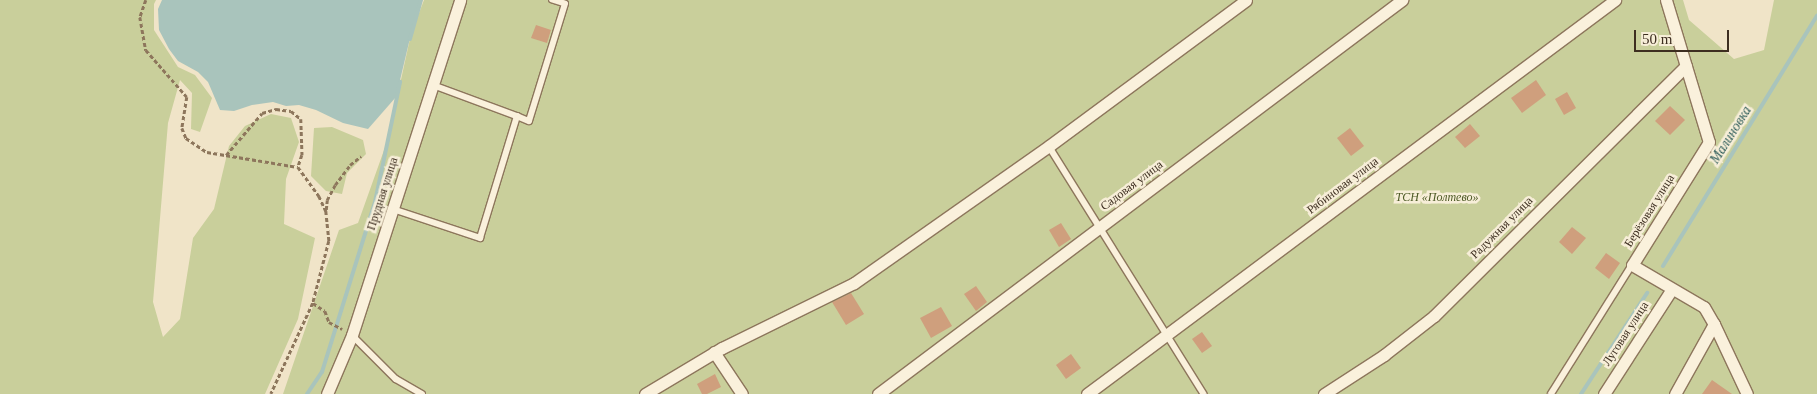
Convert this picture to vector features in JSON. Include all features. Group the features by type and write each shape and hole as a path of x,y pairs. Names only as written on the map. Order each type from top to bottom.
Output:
{"street":[{"name":"Прудная улица","path":"327,394 347,332 393,208 460,0"},
{"path":"645,394 714,352 854,282 1049,146 1246,0"},
{"name":"Садовая улица","path":"878,394 1402,0"},
{"name":"Рябиновая улица","path":"1087,394 1615,0"},
{"name":"Берёзовая улица","path":"1666,0 1709,142 1632,265 1704,307 1747,394"},
{"name":"Радужная улица","path":"1324,394 1384,355 1434,316 1686,66"},
{"name":"Луговая улица","path":"1604,394 1672,289"},
{"path":"1675,394 1714,324"},
{"path":"714,352 742,394"}],"lane":[{"path":"433,85 529,121 565,4 553,0"},
{"path":"393,208 480,238 517,116"},
{"path":"1049,146 1204,394"},
{"path":"1551,394 1632,265"},
{"path":"347,332 396,378 422,394"}],"path":[{"path":"146,0 140,16 146,50 187,97 182,128 186,138 207,152 298,167 319,196 326,211"},
{"path":"226,154 262,113 276,109 291,111 301,119 302,155 298,167"},
{"path":"271,394 313,303 329,241 326,211 327,200 335,185 350,165 360,156"},
{"path":"313,303 325,311 330,322 347,332"}],"green space":[{"path":"0,0 156,0 154,4 154,30 178,67 195,75 212,98 200,132 191,129 192,93 180,80 168,123 153,302 163,337 180,319 193,238 214,209 229,146 245,126 271,114 291,118 299,142 286,179 284,224 315,238 298,319 265,394 0,394"},
{"name":"ТСН «Полтево»","path":"424,0 1666,0 1713,153 1714,144 1670,0 1683,0 1689,20 1734,59 1764,50 1774,0 1817,0 1817,394 283,394 339,230 358,223 388,139 411,34"},
{"path":"332,127 363,140 366,154 347,173 342,194 326,191 311,176 314,128"}],"water":[{"path":"162,0 421,0 396,97 368,129 343,123 316,110 299,105 286,106 273,102 252,105 234,111 220,110 208,82 198,72 178,61 169,49 159,30 158,9"}],"building":[{"path":"536,25 551,30 547,43 531,38"},
{"path":"1536,80 1546,95 1522,113 1511,98"},
{"path":"1567,92 1576,108 1564,115 1555,99"},
{"path":"1670,106 1685,120 1670,135 1655,121"},
{"path":"1470,124 1480,136 1465,148 1455,137"},
{"path":"1350,128 1364,146 1351,156 1337,138"},
{"path":"1061,223 1071,239 1059,247 1049,230"},
{"path":"1572,227 1586,238 1572,254 1559,242"},
{"path":"1606,253 1620,263 1609,279 1595,268"},
{"path":"976,286 987,302 976,311 964,294"},
{"path":"851,293 864,314 846,325 832,302"},
{"path":"941,307 952,326 931,338 920,318"},
{"path":"1202,332 1212,346 1202,353 1192,339"},
{"path":"1071,354 1081,368 1066,379 1056,365"},
{"path":"715,374 721,387 707,394 702,394 697,384"},
{"path":"1712,380 1732,394 1702,394"}],"waterway":[{"path":"410,39 421,0"},
{"name":"Малиновка","path":"1663,266 1817,16"},
{"path":"307,394 322,372 375,202 400,82"},
{"name":"Малиновка","path":"1581,394 1647,293"}]}
